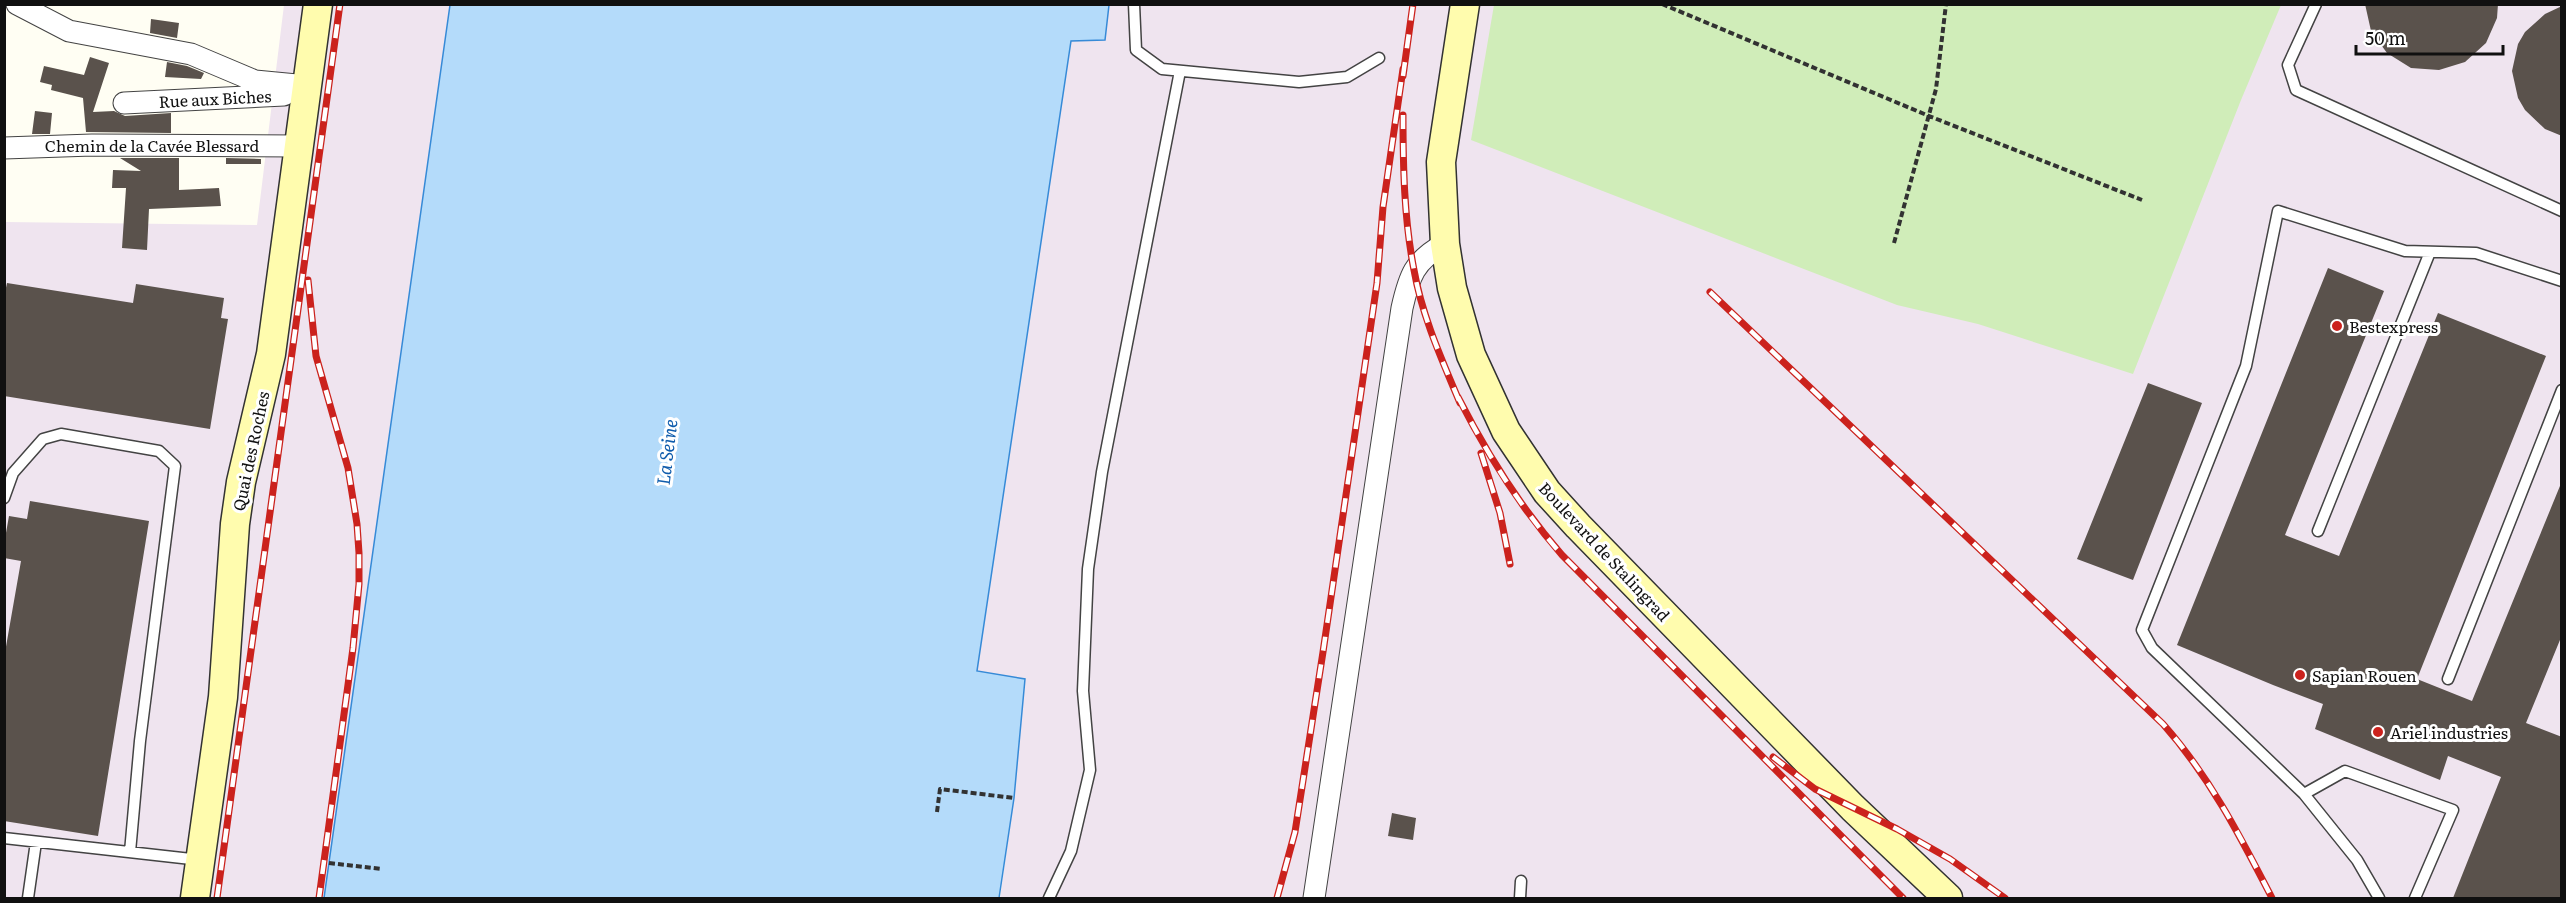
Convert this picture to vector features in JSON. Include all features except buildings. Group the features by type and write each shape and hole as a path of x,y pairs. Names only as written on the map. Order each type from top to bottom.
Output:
{"street":[{"path":"17,4 69,32 191,54 255,81 307,91"},
{"name":"Quai des Roches","path":"195,898 225,676 235,524 241,482 271,354 318,4"},
{"name":"Boulevard de Stalingrad","path":"1465,4 1441,162 1445,244 1455,300 1471,355 1506,431 1547,492 1578,526 1853,808 1948,898"},
{"name":"Rue aux Biches","path":"124,103 307,91"},
{"name":"Chemin de la Cavée Blessard","path":"4,148 103,144 299,146"},
{"path":"1314,898 1402,309 1408,280 1414,270 1422,259 1445,244"}],"lane":[{"path":"1134,4 1136,50 1162,69 1299,82 1347,77 1379,58"},
{"path":"2316,4 2288,65 2296,90 2562,211"},
{"path":"1049,898 1071,851 1090,770 1083,691 1088,569 1102,472 1180,71"},
{"path":"2379,898 2356,860 2304,794 2152,648 2142,630 2246,366 2278,211 2405,251 2476,253 2562,281"},
{"path":"2318,531 2430,252"},
{"path":"2448,679 2562,390"},
{"path":"4,498 13,473 43,439 61,434 159,451 175,466 140,741 130,852"},
{"path":"2304,794 2345,771 2453,810 2415,898"},
{"path":"4,838 201,861"},
{"path":"28,898 36,842"},
{"path":"1520,898 1521,881"}],"path":[{"path":"1662,4 1929,116 2142,200"},
{"path":"1894,243 1936,90 1946,4"},
{"path":"938,812 940,789 1014,798"},
{"path":"329,864 382,869"}],"shaded area":[{"path":"284,5 539,5 402,898 5,898 5,222 257,225"},
{"path":"1109,5 2561,5 2561,898 1000,898 1014,798 1025,679 977,671 1071,40 1104,40"}],"green space":[{"path":"1494,4 2281,5 2133,374 1978,324 1897,305 1471,140"}],"water":[{"name":"La Seine","path":"450,5 1109,5 1105,40 1071,41 977,671 1025,679 1014,798 999,898 324,898"}],"railway":[{"path":"217,898 340,4"},
{"path":"1403,76 1413,4"},
{"path":"1277,898 1295,832 1323,652 1377,283 1383,207 1403,69"},
{"path":"1403,115 1406,212 1414,270 1427,321 1460,403"},
{"path":"308,280 316,356 348,468 359,553 359,584 353,648 319,898"},
{"path":"1710,292 2163,724 2210,786 2272,898"},
{"path":"1458,397 1505,479 1532,518 1562,555 1903,898"},
{"path":"1481,453 1500,513 1510,564"},
{"path":"1773,757 1815,789 1897,829 1950,859 2005,898"}],"place":[{"name":"Bestexpress","path":"2337,326"},
{"name":"Sapian Rouen","path":"2300,675"},
{"name":"Ariel industries","path":"2378,732"}]}
